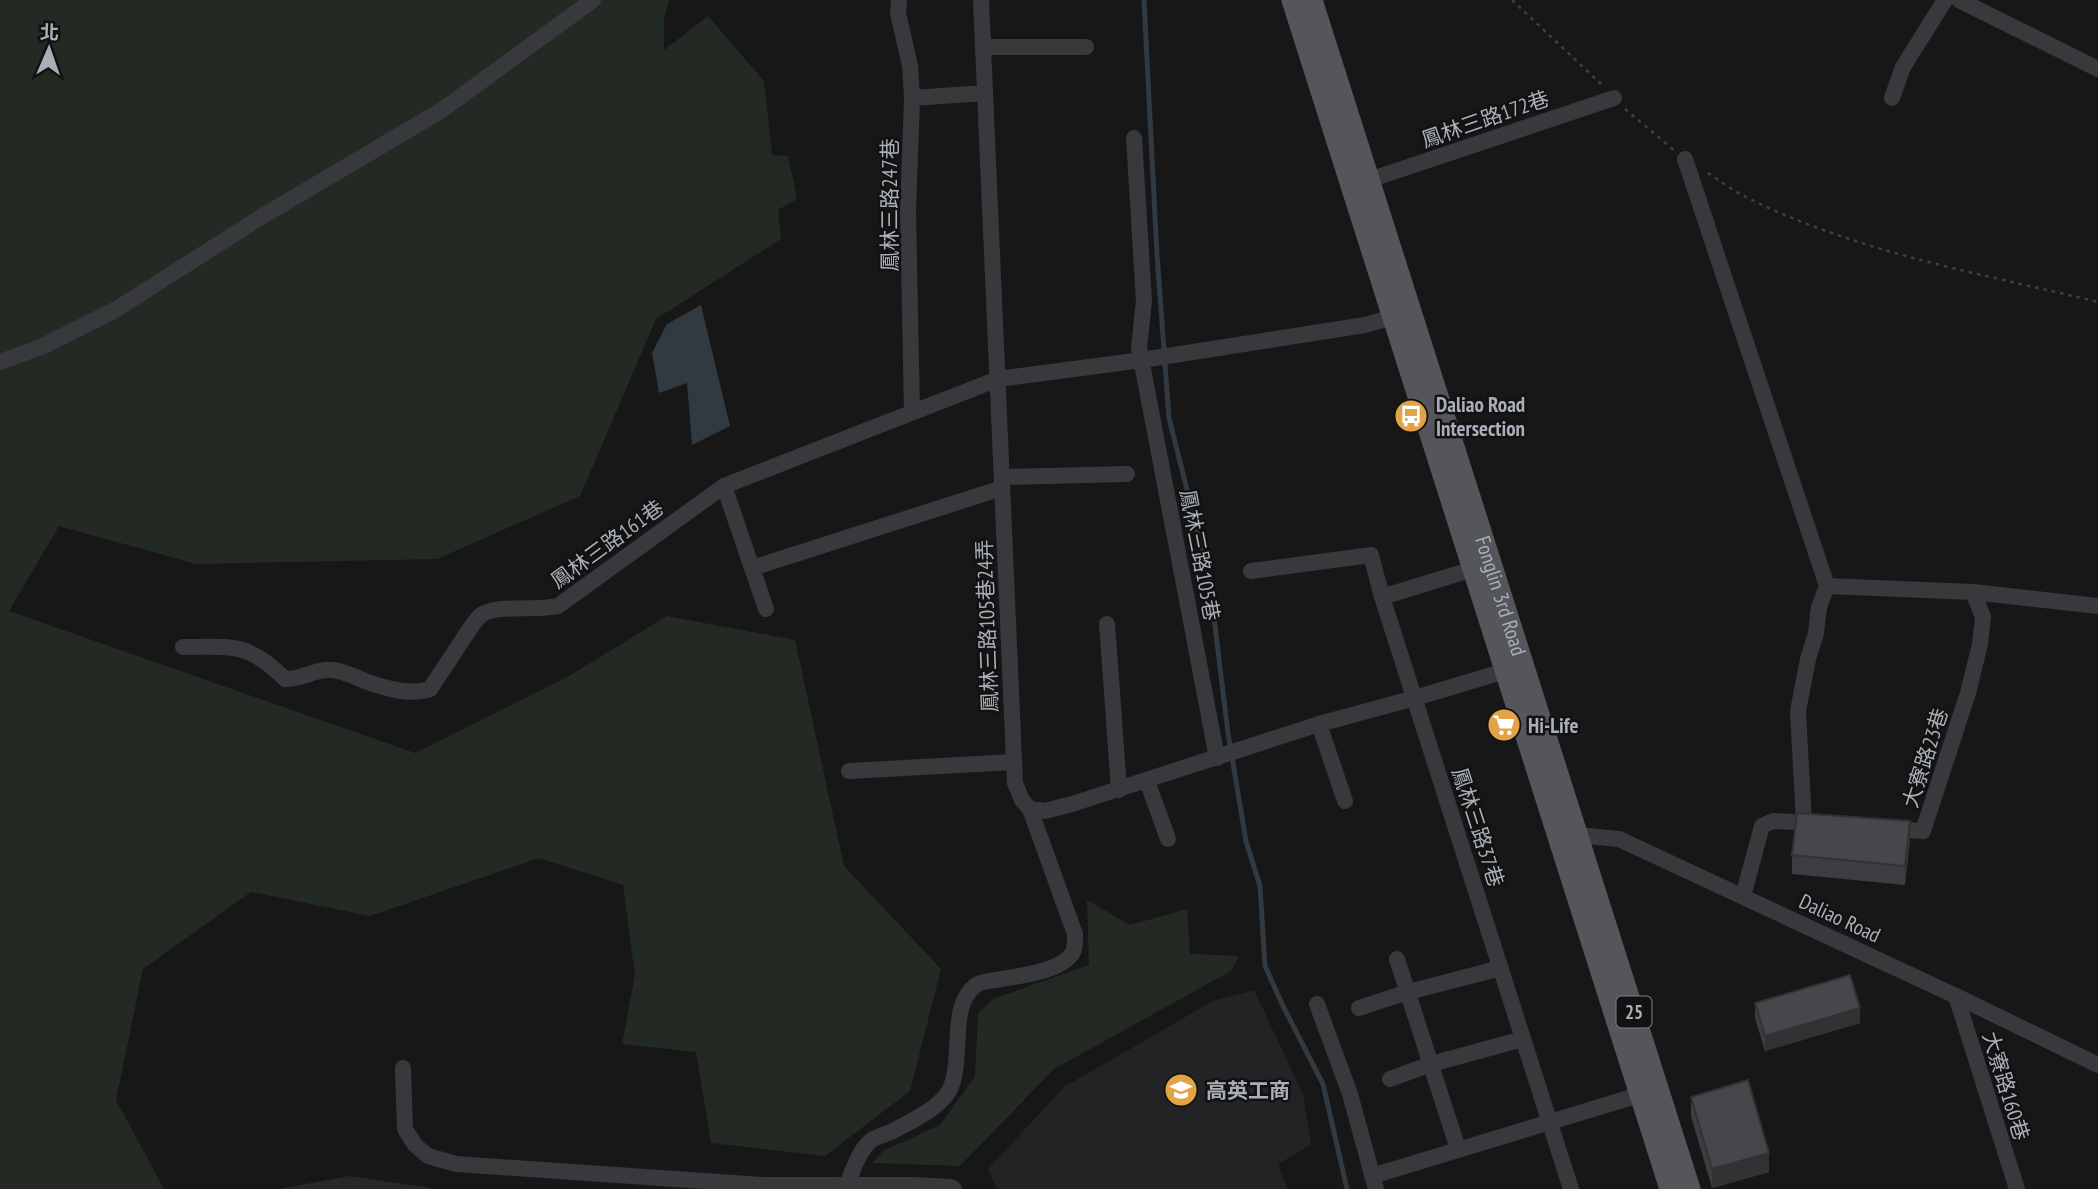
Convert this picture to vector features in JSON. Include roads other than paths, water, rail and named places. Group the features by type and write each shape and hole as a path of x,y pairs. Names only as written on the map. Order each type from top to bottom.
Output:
{"main road":[{"name":"Fonglin 3rd Road","path":"1292,0 1403,314 1568,837 1690,1189"},
{"name":"Fonglin 3rd Road","path":"1312,0 1369,180 1473,569 1515,668"},
{"name":"Fonglin 3rd Road","path":"1568,837 1639,1095 1670,1189"}],"street":[{"path":"0,362 41,347 115,310 261,217 442,110 593,0"},
{"name":"鳳林三路247巷","path":"899,0 898,13 909,66 912,98 908,211 912,412"},
{"path":"981,0 1002,483"},
{"path":"1892,98 1903,67 1945,0"},
{"path":"1959,0 2098,69"},
{"path":"983,47 1086,47"},
{"path":"912,98 985,93"},
{"name":"鳳林三路172巷","path":"1369,180 1614,98"},
{"name":"鳳林三路105巷","path":"1134,138 1144,300 1139,348 1145,359 1226,755"},
{"path":"1685,159 1827,586 1819,607 1816,633 1805,671 1798,711 1804,822"},
{"name":"鳳林三路161巷","path":"183,647 235,647 252,653 285,679 295,680 322,670 334,670 366,681 418,693 429,689 481,615 494,610 544,610 558,606 724,486 912,412 998,379 1365,325 1403,314"},
{"path":"752,568 1002,483 1127,474"},
{"name":"鳳林三路105巷24弄","path":"847,1185 858,1157 872,1140 933,1107 948,1093 956,1074 962,1010 968,993 979,983 1042,971 1059,965 1068,959 1074,949 1075,934 1030,808 1022,800 1015,783 1002,483"},
{"path":"724,486 766,609"},
{"path":"1251,571 1371,555 1415,698"},
{"path":"1382,597 1473,569"},
{"path":"1827,586 1973,592 2098,606"},
{"name":"大寮路23巷","path":"1870,827 1923,831 1968,693 1980,643 1983,617 1973,592"},
{"path":"1107,624 1119,790"},
{"path":"1030,808 1045,811 1119,790 1319,724 1515,668"},
{"name":"鳳林三路37巷","path":"1415,698 1571,1189"},
{"path":"1319,724 1345,801"},
{"path":"849,771 1014,762"},
{"path":"1147,780 1168,839"},
{"path":"1743,896 1762,826 1773,821 1830,824"},
{"name":"Daliao Road","path":"1568,837 1619,839 2098,1065"},
{"path":"1397,959 1458,1149"},
{"path":"1359,1008 1408,992 1501,968"},
{"name":"大寮路160巷","path":"1956,996 2017,1189"},
{"path":"1317,1004 1350,1094 1374,1183 1458,1149 1639,1095"},
{"path":"1390,1079 1431,1064 1523,1039"},
{"path":"403,1068 405,1129 415,1145 428,1156 456,1164 762,1185 913,1185 954,1189"}],"waterway":[{"path":"1144,0 1157,255 1169,418 1209,577 1228,733 1246,841 1260,886 1265,966 1323,1084 1347,1189"}],"place":[{"name":"Daliao Road Intersection","path":"1411,416"},
{"name":"Hi-Life","path":"1504,725"},
{"name":"高英工商","path":"1181,1090"}]}
